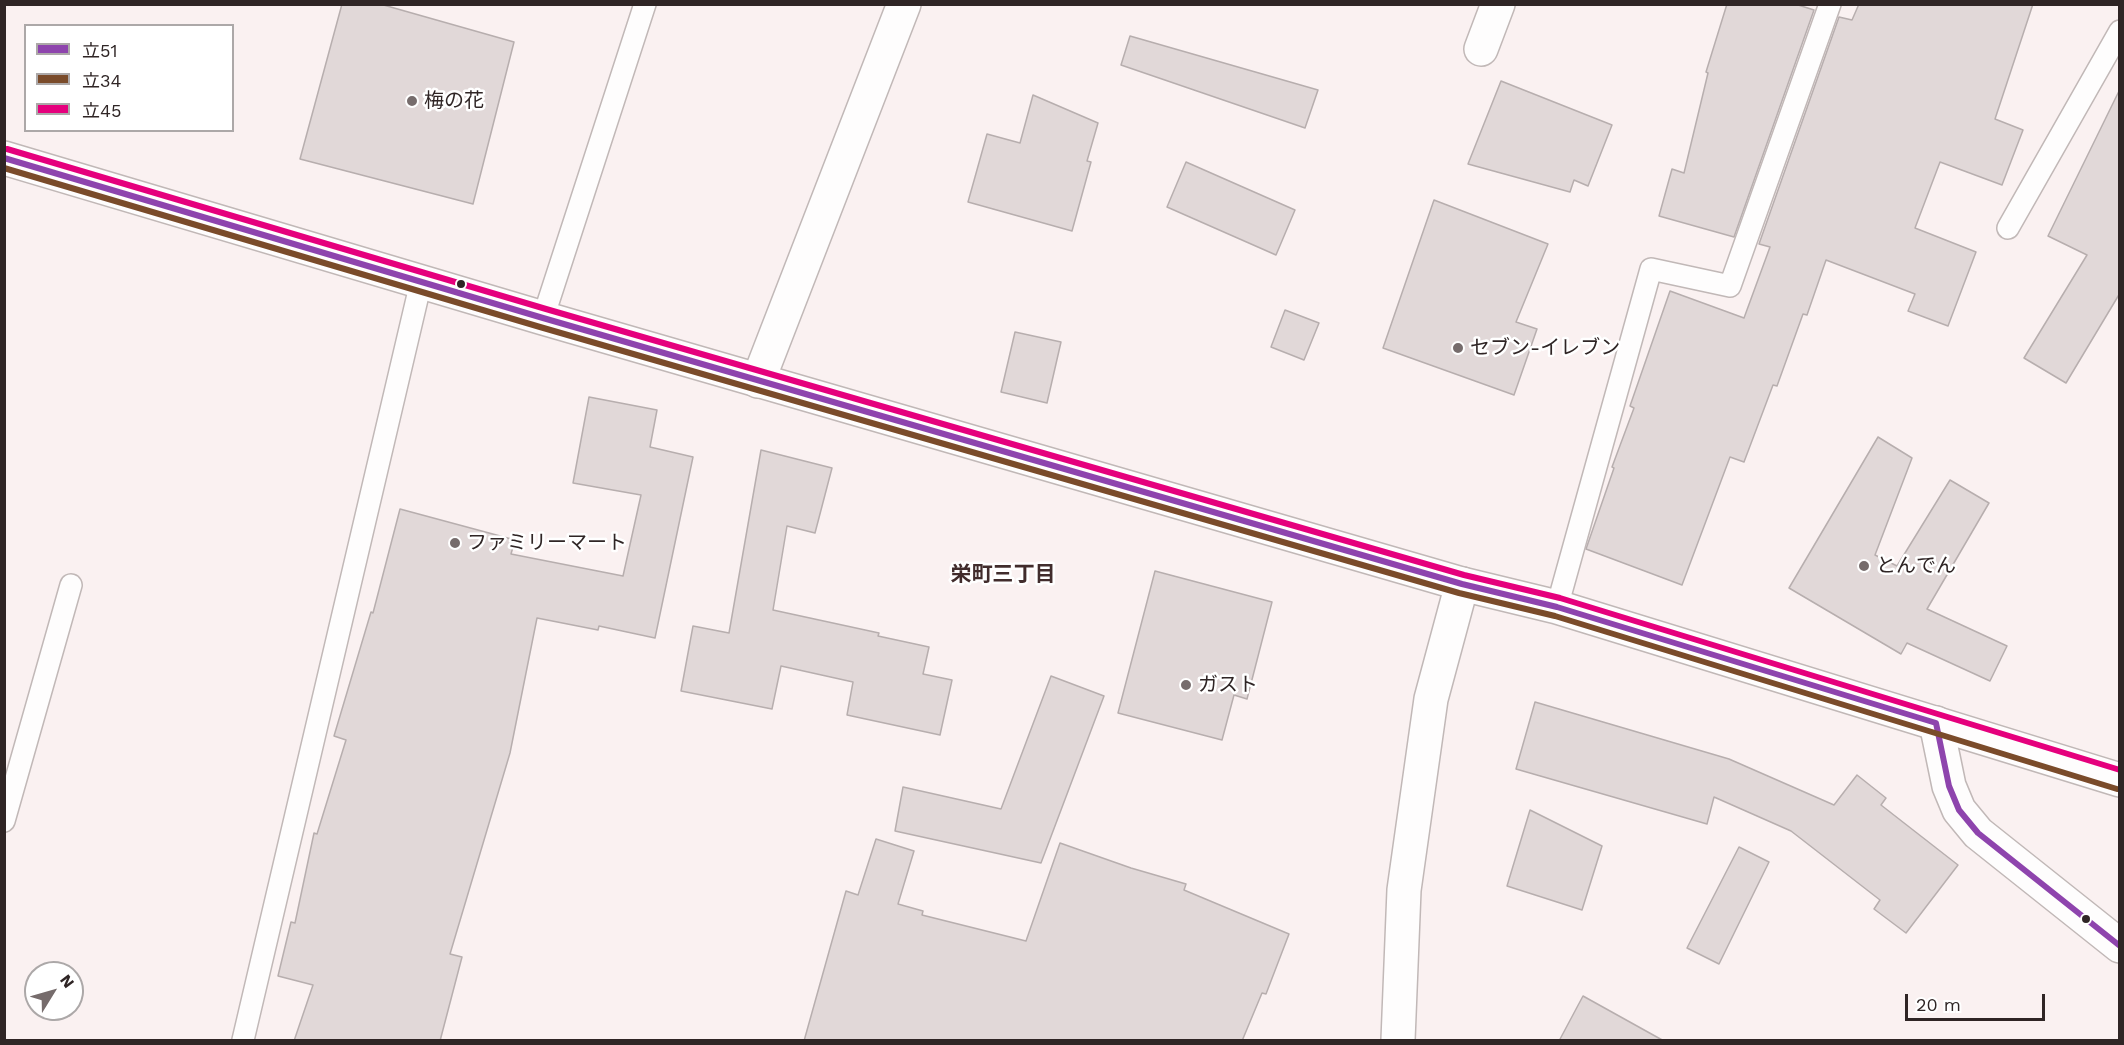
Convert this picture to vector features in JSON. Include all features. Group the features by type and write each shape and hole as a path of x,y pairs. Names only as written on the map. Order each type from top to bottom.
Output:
{"main road":[{"path":"758,381 904,4"},
{"path":"1481,49 1498,4"},
{"path":"4,159 758,381 1462,584 1557,607 2120,780"},
{"path":"1398,1041 1404,890 1431,699 1462,584"},
{"path":"1936,723 1949,786 1959,810 1978,833 2120,946"}],"lane":[{"path":"543,318 645,4"},
{"path":"1557,607 1651,269 1730,286 1830,4"},
{"path":"2008,228 2120,31"},
{"path":"243,1041 421,282"},
{"path":"4,821 71,585"}],"building":[{"path":"342,4 380,4 514,42 473,204 300,159"},
{"path":"1727,4 1795,4 1814,10 1734,237 1659,216 1672,169 1684,173 1708,73 1706,72"},
{"path":"1859,4 2033,4 1995,119 2023,130 2002,185 1940,162 1915,228 1976,252 1948,326 1908,311 1915,294 1826,260 1807,315 1803,314 1777,386 1773,385 1744,462 1730,457 1682,585 1586,549 1614,468 1612,467 1634,408 1630,406 1670,291 1744,318 1770,247 1759,244 1839,17 1852,20"},
{"path":"1130,36 1318,90 1305,128 1121,65"},
{"path":"1501,81 1612,125 1588,186 1574,180 1570,192 1468,164"},
{"path":"2120,89 2120,293 2066,383 2024,358 2087,255 2048,236"},
{"path":"1033,95 1098,123 1087,161 1091,162 1072,231 968,202 987,134 1020,143"},
{"path":"1186,162 1295,210 1276,255 1167,207"},
{"path":"1434,200 1548,244 1516,322 1537,329 1514,395 1383,348"},
{"path":"1285,310 1319,323 1304,360 1271,347"},
{"path":"1015,332 1061,342 1047,403 1001,392"},
{"path":"589,397 657,410 650,447 693,457 655,638 599,626 598,630 537,618 510,753 450,954 462,957 440,1041 294,1041 313,985 278,976 291,922 295,923 314,833 317,834 346,740 334,736 371,612 373,613 400,509 515,540 511,554 623,576 641,495 573,483"},
{"path":"1878,437 1912,458 1875,555 1897,566 1950,480 1989,503 1927,609 2007,646 1990,681 1907,643 1901,654 1789,588"},
{"path":"761,450 832,468 815,533 787,526 773,610 879,633 878,636 929,647 923,674 952,680 940,735 847,715 853,682 781,666 772,709 681,691 693,626 729,633"},
{"path":"1155,571 1272,602 1247,699 1234,695 1222,740 1118,713"},
{"path":"1051,676 1104,696 1041,863 895,831 903,787 1001,809"},
{"path":"1535,702 1729,759 1834,805 1857,775 1886,798 1881,805 1958,865 1906,933 1874,909 1880,900 1791,831 1714,797 1707,824 1516,769"},
{"path":"1530,810 1602,846 1582,910 1507,886"},
{"path":"876,839 914,851 898,904 923,911 922,915 1026,941 1060,843 1131,868 1186,884 1184,890 1289,934 1266,994 1262,993 1242,1041 804,1041 846,891 858,895"},
{"path":"1739,847 1769,862 1719,964 1687,948"},
{"path":"1583,996 1664,1041 1559,1041"}],"transit line":[{"name":"立45","path":"7,149 546,309 1464,575 1560,598 2120,770"},
{"name":"立51","path":"4,158 543,318 1462,584 1557,607 1936,723 1949,786 1959,810 1978,833 2120,946"},
{"name":"立34","path":"4,168 540,327 1459,593 1555,616 2117,789"}],"place":[{"name":"梅の花","path":"412,101"},
{"name":"セブン-イレブン","path":"1458,348"},
{"name":"ファミリーマート","path":"455,543"},
{"name":"とんでん","path":"1864,566"},
{"name":"ガスト","path":"1186,685"}],"district":[{"name":"栄町三丁目","path":"1003,575"}]}
